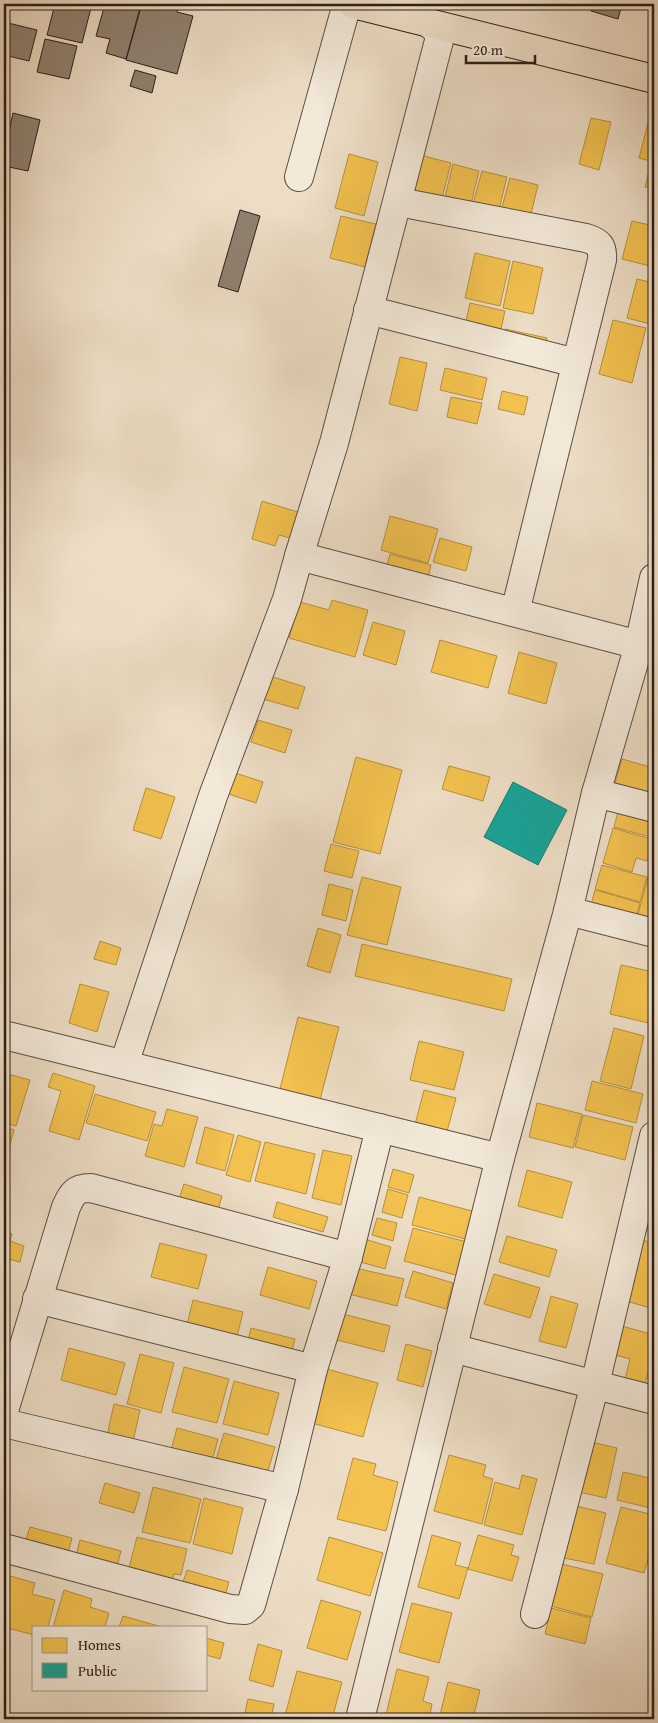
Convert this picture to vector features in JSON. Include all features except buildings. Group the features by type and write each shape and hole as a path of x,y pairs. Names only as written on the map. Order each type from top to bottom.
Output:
{"main road":[{"path":"353,4 434,37 654,79"}],"street":[{"path":"299,177 347,4"},
{"path":"124,1064 213,796 287,600 334,443 368,310 399,202 434,37"},
{"path":"399,202 598,242 603,249 602,260 515,612"},
{"path":"368,310 576,362"},
{"path":"299,556 639,645"},
{"path":"360,1719 500,1158 568,911 596,792 639,645 654,578"},
{"path":"596,792 654,808"},
{"path":"568,911 654,933"},
{"path":"4,1035 500,1158"},
{"path":"4,1548 230,1610 245,1610 251,1605 255,1597 284,1490 313,1369 348,1256 380,1128"},
{"path":"535,1614 595,1384 654,1136"},
{"path":"4,1411 66,1207 74,1191 90,1188 348,1256"},
{"path":"37,1299 313,1369"},
{"path":"452,1348 654,1400"},
{"path":"4,1423 284,1490"}]}
